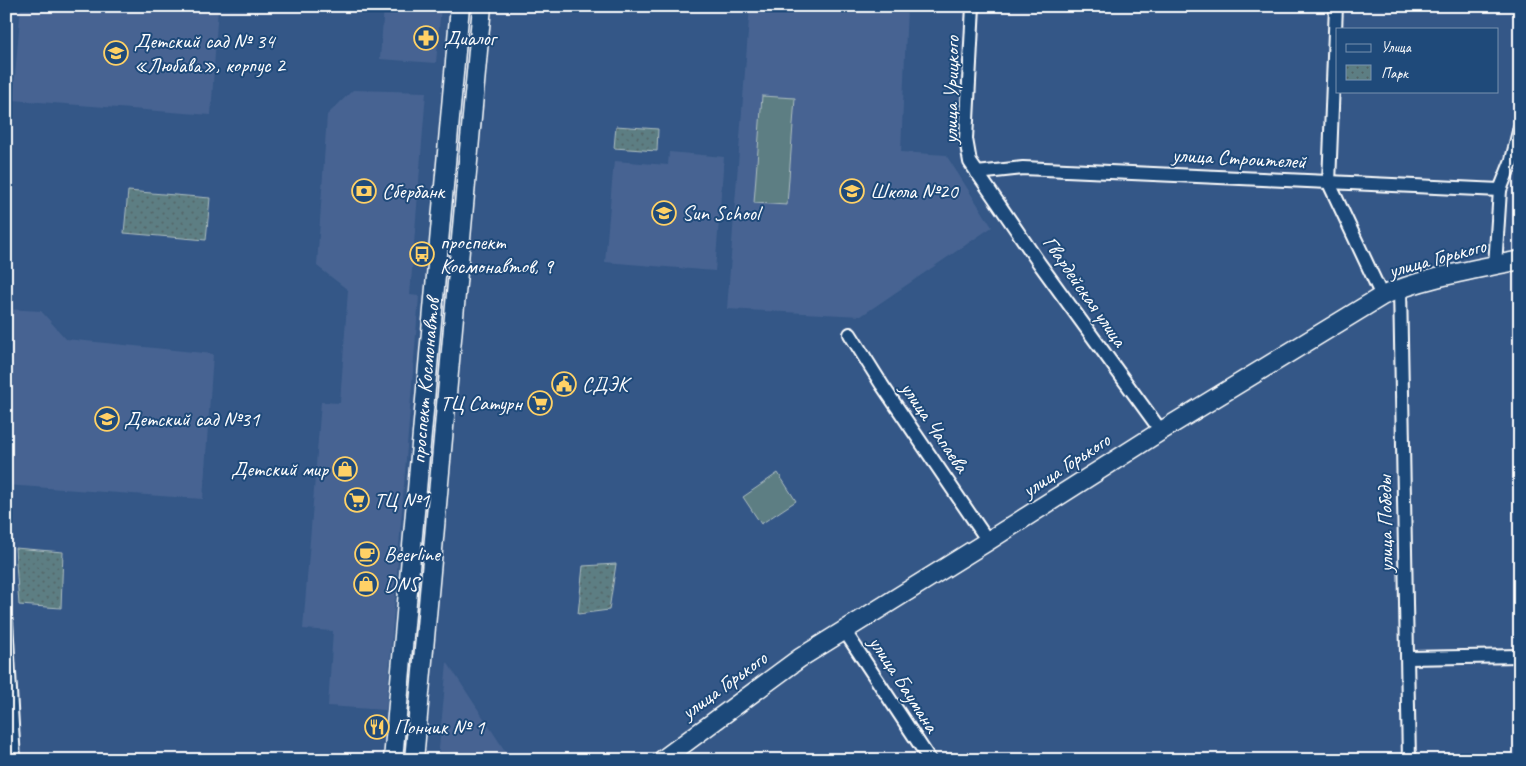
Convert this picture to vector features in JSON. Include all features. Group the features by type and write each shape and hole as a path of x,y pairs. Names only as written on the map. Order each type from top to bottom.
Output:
{"main road":[{"name":"проспект Космонавтов","path":"393,760 460,6"},
{"name":"проспект Космонавтов","path":"414,760 482,6"},
{"name":"улица Горького","path":"662,760 800,658 1161,431 1382,296 1400,288 1520,260"}],"street":[{"name":"улица Урицкого","path":"973,6 966,139 970,162 977,173"},
{"path":"1336,6 1329,182 1382,296"},
{"path":"1495,266 1500,190 1512,160 1520,127"},
{"name":"улица Строителей","path":"977,173 1023,168 1500,190"},
{"name":"Гвардейская улица","path":"977,173 1161,431"},
{"name":"улица Победы","path":"1400,288 1409,760"},
{"name":"улица Чапаева","path":"850,334 882,385 988,541"},
{"path":"6,621 14,760"},
{"name":"улица Баумана","path":"844,630 930,760"},
{"path":"1408,658 1520,656"}],"shaded area":[{"name":"Детский сад № 34 «Любава», корпус 2","path":"21,6 218,6 211,115 13,100"},
{"path":"384,6 441,6 436,63 380,59"},
{"name":"Школа №20","path":"750,6 907,6 901,152 946,155 992,227 861,316 727,309"},
{"path":"353,90 426,92 410,295 419,296 386,710 328,706 333,631 303,629 321,402 340,403 348,290 317,266 327,115"},
{"name":"Sun School","path":"669,152 724,157 715,271 605,262 614,161 668,165"},
{"name":"Детский сад №31","path":"6,309 41,311 66,339 213,354 203,499 6,485"},
{"path":"447,662 511,760 438,760"}],"green space":[{"path":"762,96 795,98 787,205 754,203"},
{"path":"616,126 658,129 657,151 614,148"},
{"path":"128,191 210,198 206,240 124,233"},
{"path":"778,473 796,501 761,524 743,497"},
{"path":"15,548 63,552 61,608 19,605"},
{"path":"616,564 609,610 578,614 583,566"}],"place":[{"name":"Диалог","path":"426,38"},
{"name":"Детский сад № 34 «Любава», корпус 2","path":"116,53"},
{"name":"Сбербанк","path":"364,191"},
{"name":"Школа №20","path":"852,191"},
{"name":"Sun School","path":"664,213"},
{"name":"проспект Космонавтов, 9","path":"422,254"},
{"name":"СДЭК","path":"564,384"},
{"name":"ТЦ Сатурн","path":"540,403"},
{"name":"Детский сад №31","path":"107,419"},
{"name":"Детский мир","path":"345,469"},
{"name":"ТЦ №1","path":"357,500"},
{"name":"Beerline","path":"367,554"},
{"name":"DNS","path":"366,584"},
{"name":"Пончик № 1","path":"377,727"}]}
